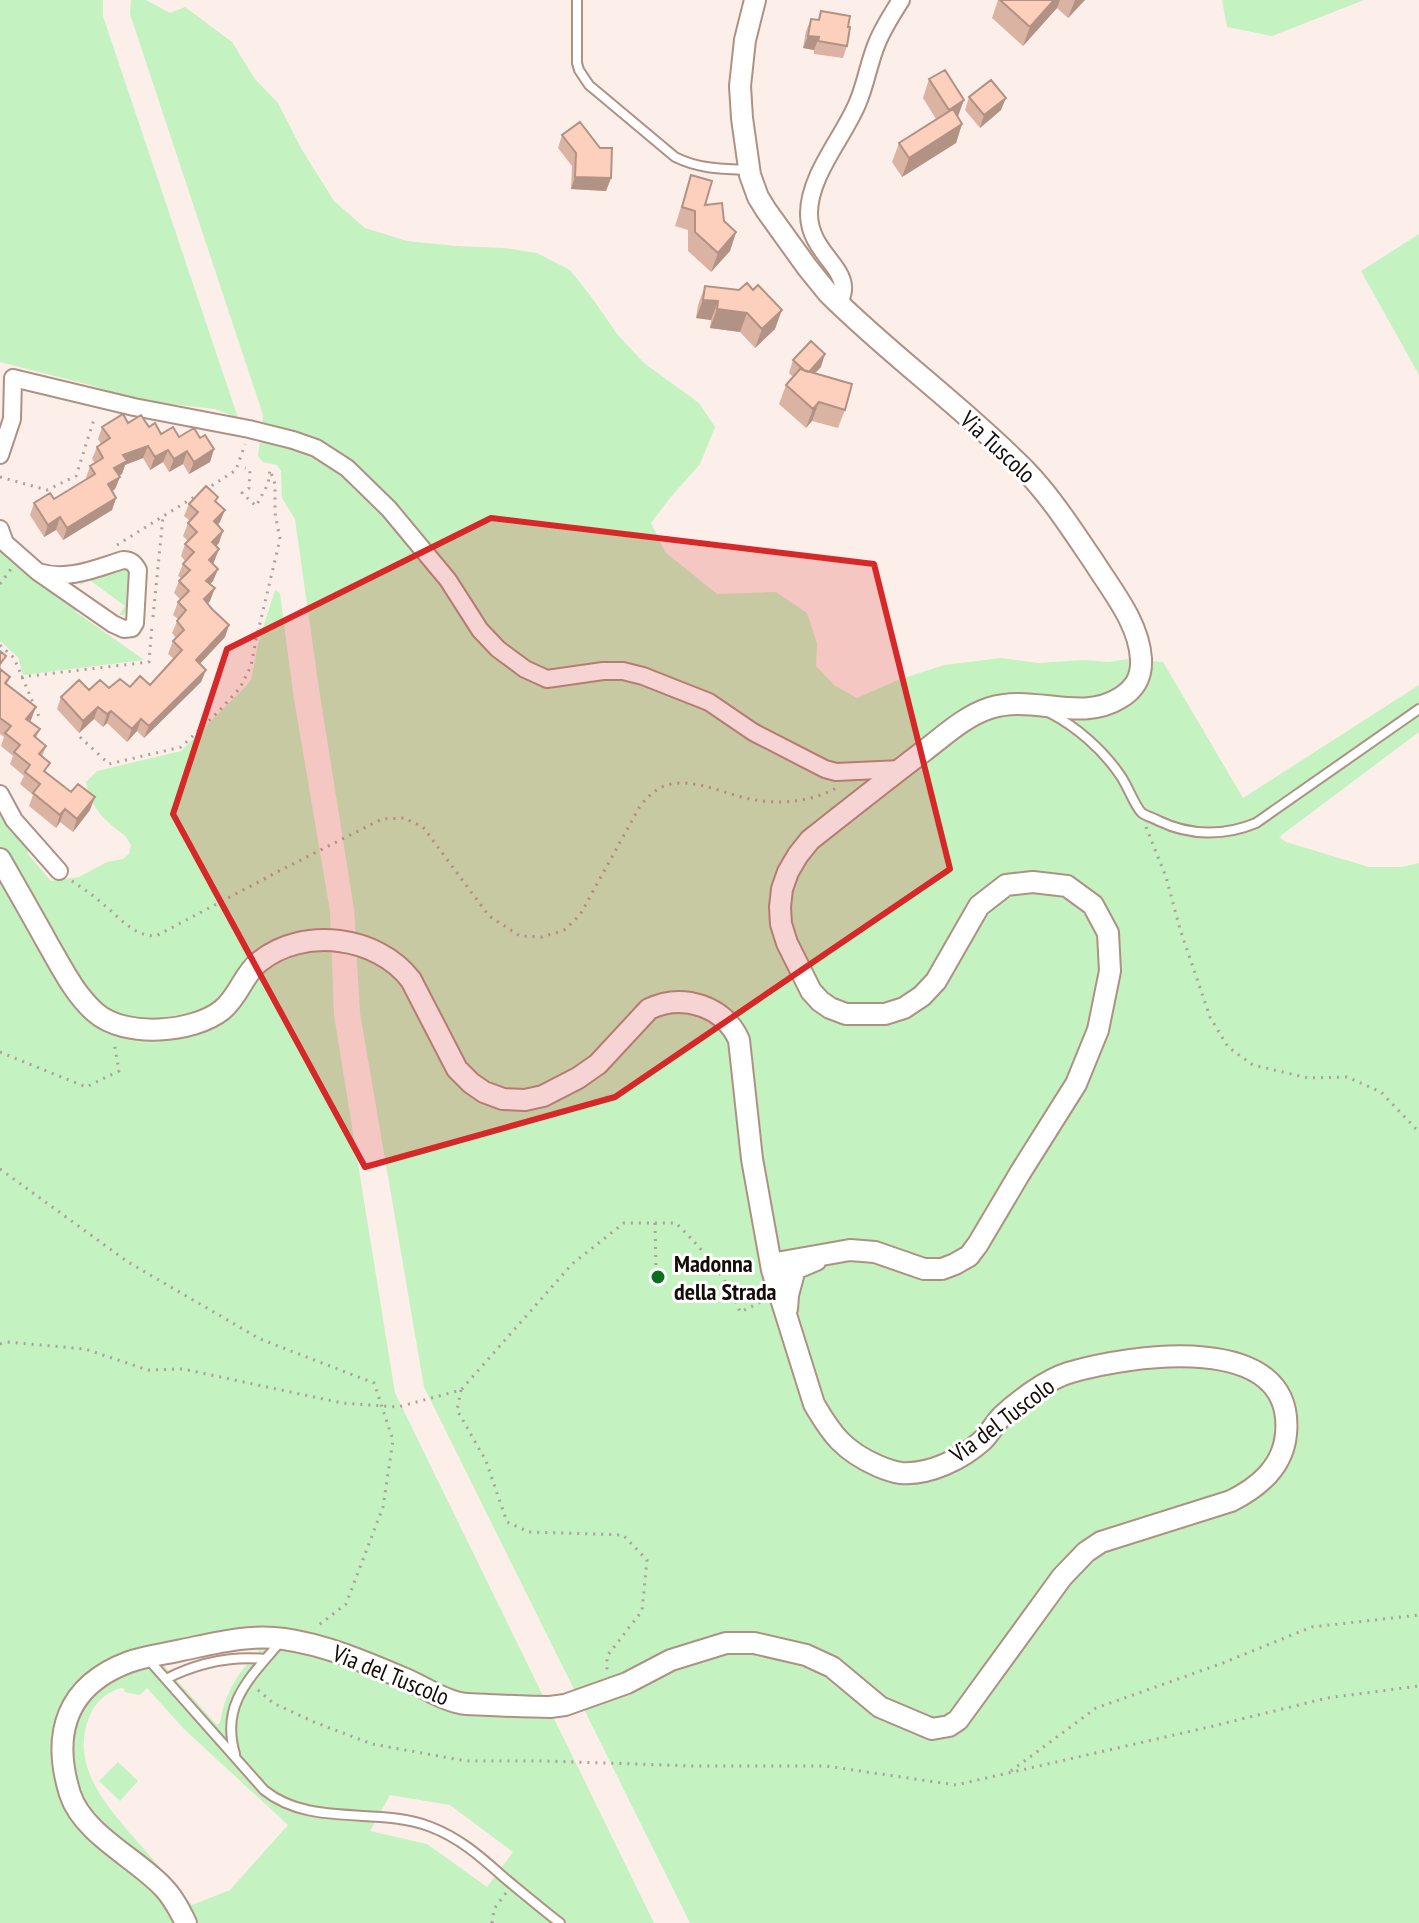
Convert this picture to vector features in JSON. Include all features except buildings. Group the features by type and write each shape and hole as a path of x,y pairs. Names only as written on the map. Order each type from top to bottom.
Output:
{"street":[{"name":"Via Tuscolo","path":"755,0 745,40 740,86 749,170 755,191 766,210 807,267 839,304 1032,477 1065,518 1115,594 1137,637 1141,659 1140,675 1132,689 1110,704 1083,709 1011,704 976,714 810,840 788,872 780,907 787,943 811,991 820,1001 846,1014 885,1014 904,1008 922,996 936,981 979,906 1006,885 1033,882 1067,886 1093,905 1108,933 1110,971 1098,1030 1076,1084 969,1256 942,1269 924,1269 875,1252 850,1250 831,1254"},
{"path":"839,304 843,292 842,280 814,239 809,218 810,203 825,163 858,102 880,37 901,0"},
{"path":"0,407 6,376"},
{"path":"6,376 134,407 249,429 325,453 347,468 376,495 419,543 489,640 540,677 557,679 603,671 623,671 643,676 709,702 753,732 825,769 836,772 901,769"},
{"path":"0,455 12,419 6,376"},
{"path":"0,529 5,543 38,572 113,624 124,629 132,628 135,623 138,570 134,563 123,560 80,574 60,576 38,572"},
{"path":"0,794 14,820 59,871"},
{"path":"0,859 71,983 98,1015 110,1022"},
{"name":"Via del Tuscolo","path":"110,1022 130,1029 151,1030 197,1022 220,1012 236,996 258,962 290,945 340,940 384,955 401,967 411,980 457,1069 471,1083 503,1099 525,1100 558,1090 598,1064 649,1009 659,1004 682,1002 708,1008 727,1021 739,1040 752,1159 774,1276 814,1404 841,1443 857,1457 899,1473 921,1472 966,1453 1002,1417 1050,1380 1066,1373 1123,1360 1162,1356 1215,1360 1267,1378 1278,1391 1287,1419 1283,1450 1270,1472 1249,1492 1231,1501 1101,1542 1086,1552 1062,1577 958,1720 949,1726 932,1729 880,1707 832,1667 806,1655 754,1643 726,1643 671,1660 607,1691 550,1707 458,1703 380,1668 332,1651 290,1640 262,1637 227,1640 133,1661 112,1669 91,1683 75,1701 65,1723 62,1749 71,1797 83,1816 113,1846 164,1888 186,1923"},
{"path":"767,1242 797,1254 831,1254"},
{"path":"774,1276 782,1262 831,1254"},
{"path":"787,1317 788,1295 795,1269 831,1254"}],"lane":[{"path":"577,0 577,63 589,85 675,157 704,167 749,170"},
{"path":"1011,704 1041,708 1060,718 1101,751 1120,774 1140,812 1169,826 1203,834 1241,829 1256,823 1419,709"},
{"path":"236,1759 231,1740 232,1712 247,1681 265,1659 290,1640"},
{"path":"147,1658 264,1790 284,1803 316,1812 393,1818 429,1826 464,1843 560,1923"},
{"path":"166,1679 196,1666 220,1661 265,1659"}],"path":[{"path":"0,477 47,490 76,476 98,406"},
{"path":"106,551 236,470 249,429"},
{"path":"80,737 109,764 181,747 240,688 251,666 280,539 275,513 275,484 270,470 268,484 256,506 242,493 249,488 250,470 245,468"},
{"path":"21,677 149,662 163,517"},
{"path":"0,645 14,658 40,719"},
{"path":"59,871 133,931 156,936 382,819 404,818 423,827 489,916 520,936 542,937 564,930 580,915 640,806 651,793 665,785 691,784 753,800 791,802 829,792 842,785"},
{"path":"1140,812 1166,877 1210,1017 1228,1047 1253,1065 1308,1078 1347,1077 1370,1087 1381,1092 1419,1132"},
{"path":"0,1052 86,1087 119,1071 110,1022"},
{"path":"0,1169 128,1262 260,1339 374,1383 393,1440 383,1507 346,1604 290,1640"},
{"path":"607,1691 607,1656 642,1611 647,1560 623,1535 529,1532 507,1522 486,1461 457,1410 461,1390 572,1264 624,1223 676,1223 702,1249 733,1292 740,1312 759,1303 774,1276"},
{"path":"655,1223 656,1270"},
{"path":"0,1344 7,1342 85,1349 148,1370 183,1369 342,1403 398,1407 461,1390"},
{"path":"1009,1773 1096,1708 1223,1663 1312,1627 1419,1615"},
{"path":"247,1681 273,1703 372,1744 466,1761 826,1766 956,1785 1327,1698 1419,1686"},
{"path":"492,1923 494,1909 509,1890 516,1887"}],"highlighted area":[{"path":"491,518 874,564 950,869 615,1097 365,1167 173,814 227,649"}],"green space":[{"path":"0,0 103,0 103,16 238,418 215,409 118,395 0,362"},
{"path":"131,0 146,0 170,13 185,7 232,42 255,79 278,103 302,150 334,201 365,228 407,241 537,253 570,270 617,334 644,363 699,403 715,427 700,464 651,523 665,552 717,594 776,592 807,613 817,643 816,666 834,685 857,698 944,665 1002,658 1039,663 1128,659 1163,662 1243,798 1419,685 1419,732 1279,837 1286,842 1369,867 1402,867 1419,863 1419,1923 690,1923 424,1387 360,1013 354,909 295,519 282,498 281,471 277,465 263,462 258,456 263,415 130,14"},
{"path":"1222,0 1364,0 1272,36 1227,27"},
{"path":"1419,234 1419,375 1361,271"},
{"path":"0,543 42,585 74,602 76,612 144,660 23,675 18,657 0,641"},
{"path":"126,565 131,583 130,597 124,615 119,615 125,606 88,579 81,585 79,582 82,578"},
{"path":"275,590 280,593 293,693 330,911 334,1015 395,1393 654,1923 0,1923 0,795 34,847 27,853 51,881 79,877 107,862 123,859 129,854 131,845 100,814 86,782 97,771 181,751 251,680 259,640","holes":["256,1648 259,1652 233,1684 217,1725 165,1667 166,1661","121,1688 125,1689 124,1692 140,1695 147,1688 184,1729 288,1825 230,1890 192,1905 119,1820 96,1788 84,1753 84,1734 95,1706 111,1692","390,1795 450,1805 513,1852 487,1887 427,1844 370,1831"]},
{"path":"118,1762 138,1781 120,1801 99,1781"}],"place":[{"name":"Madonna della Strada","path":"658,1277"}]}
